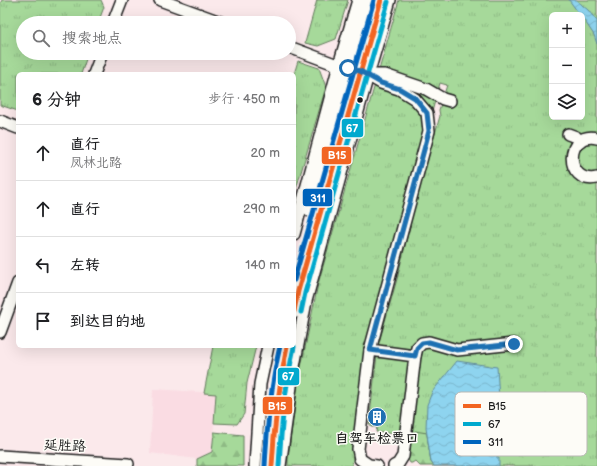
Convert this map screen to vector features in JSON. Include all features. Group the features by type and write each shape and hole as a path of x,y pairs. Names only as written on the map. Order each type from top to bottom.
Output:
{"main road":[{"path":"296,303 354,70 369,0"},
{"path":"296,268 354,70 381,0"},
{"path":"298,295 320,252"},
{"path":"264,466 266,434 279,348"},
{"path":"272,466 274,432 287,348"}],"street":[{"path":"116,16 122,0"},
{"path":"160,0 204,16"},
{"path":"280,466 292,380 306,301 320,252 354,70 358,0"},
{"path":"296,229 354,70 390,0"},
{"path":"296,49 354,70 381,83 400,89 415,98 427,113 429,131 370,350 358,449 360,459 369,465 377,466"},
{"path":"95,72 99,60"},
{"path":"354,70 385,75 426,89 443,99 450,101"},
{"path":"0,121 16,127"},
{"path":"568,134 576,137 580,141"},
{"path":"597,138 588,138 580,141 573,150 572,157 572,164 580,175 586,178 597,178"},
{"path":"0,332 16,288"},
{"path":"394,466 398,464 402,456 417,348 422,343 429,342 457,350 514,344"},
{"path":"255,466 260,384 268,348"},
{"path":"370,350 415,356"},
{"name":"延胜路","path":"0,456 128,464"}],"shaded area":[{"path":"153,389 216,393 212,452 197,459 150,453"}],"green space":[{"path":"2,0 101,0 104,7 101,16 16,16 16,60 86,60 82,72 16,72 16,110 0,105 0,4"},
{"path":"317,0 348,0 336,39 318,46 305,43"},
{"path":"399,0 597,0 597,466 434,466 431,462 427,433 415,431 414,434 376,432 377,427 371,427 371,424 369,424 378,346 397,279 417,196 440,116 439,110 447,85 440,83 367,344 352,466 288,466 298,382 318,284"},
{"path":"298,61 319,68 326,87 296,189 296,72 295,72"},
{"path":"213,348 256,348 247,383 244,414 237,424 214,423 216,394 204,393"},
{"path":"421,351 426,428 431,461 434,466 420,466 415,461 410,463 408,459"},
{"path":"214,432 243,435 243,466 197,466 197,459 212,452"}],"water":[{"path":"569,0 576,0 588,10 597,21 597,44 594,35 585,22 585,12 578,12"},
{"path":"457,361 497,367 499,392 455,392 455,456 497,456 497,458 499,458 499,466 434,466 431,462 426,428 427,405 432,392"}],"transit line":[{"name":"311","path":"296,273 374,0"},
{"name":"B15","path":"296,301 381,0"},
{"name":"67","path":"301,312 305,293 388,2"},
{"name":"311","path":"265,466 270,405 280,348"},
{"name":"B15","path":"272,466 277,406 287,348"},
{"name":"67","path":"279,466 284,406 294,348"}],"place":[{"name":"自驾车检票口","path":"377,417"}],"route":[{"path":"348,68 360,71 381,83 400,89 415,98 427,113 429,131 370,350 415,356 417,348 422,343 429,342 457,350 514,344"}]}
